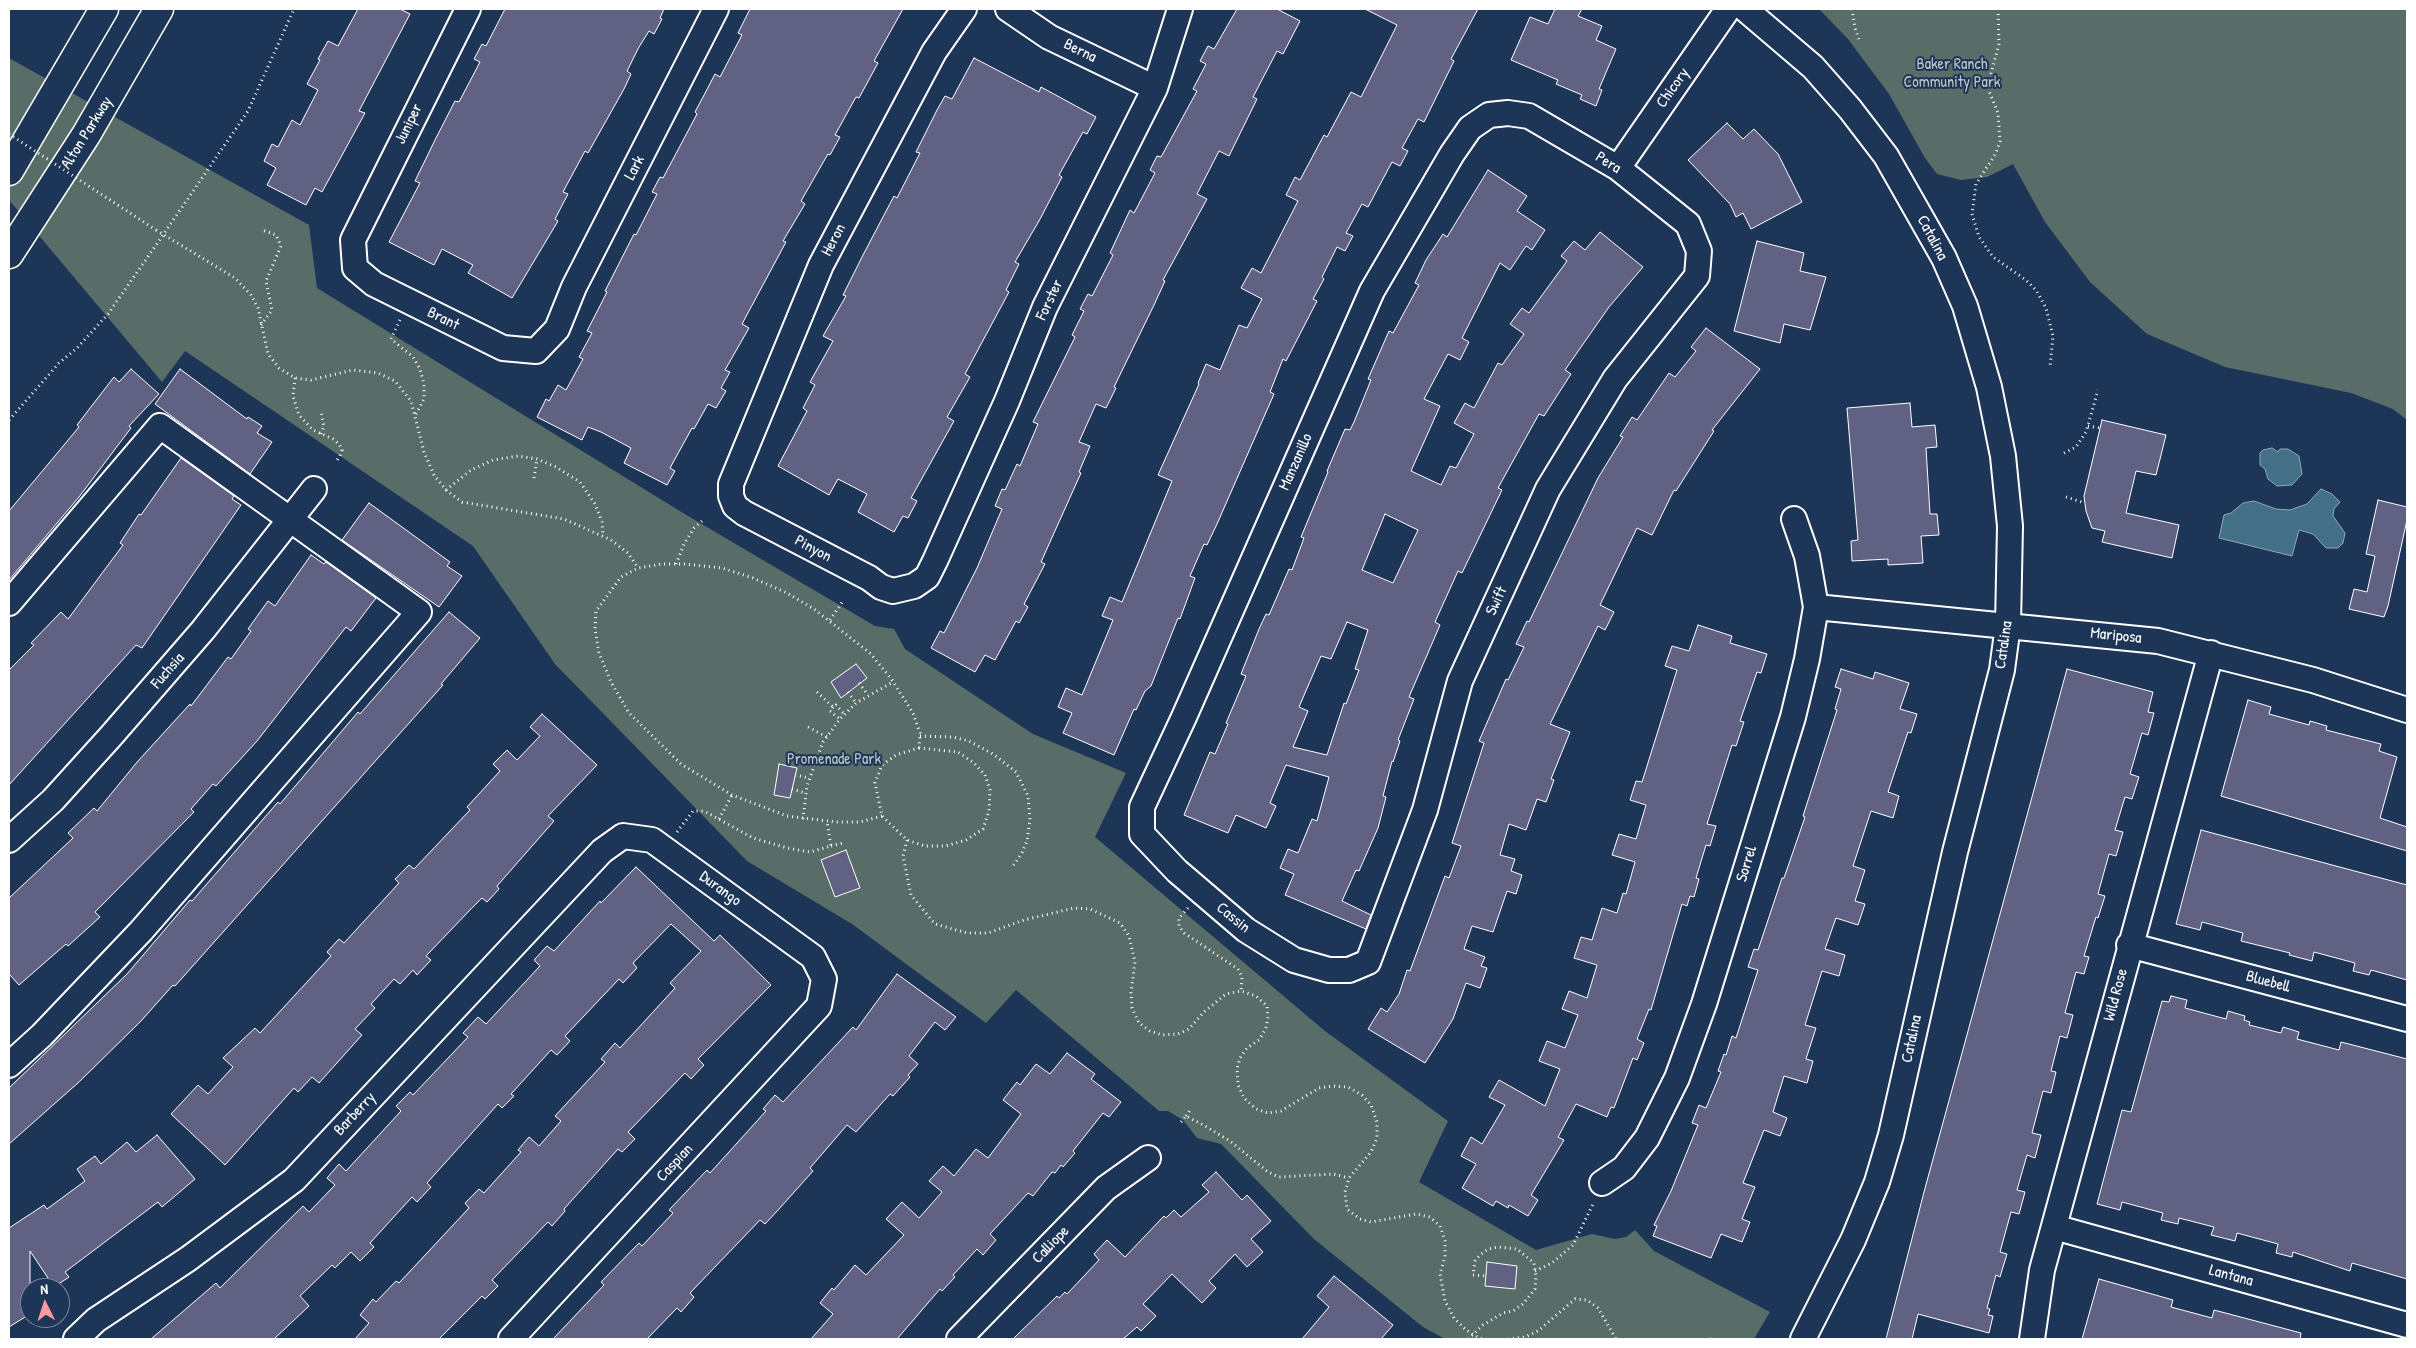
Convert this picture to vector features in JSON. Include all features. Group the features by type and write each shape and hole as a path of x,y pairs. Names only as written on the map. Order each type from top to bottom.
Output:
{"main road":[{"path":"9,171 104,9"},
{"name":"Alton Parkway","path":"9,254 86,136 159,9"}],"street":[{"name":"Juniper","path":"353,240 468,9"},
{"name":"Lark","path":"557,329 574,287 716,9"},
{"name":"Heron","path":"731,484 821,265 934,52 964,9"},
{"name":"Berna","path":"1008,9 1049,37 1155,88"},
{"name":"Forster","path":"914,586 927,577 935,561 1007,401 1045,307 1155,88 1180,9"},
{"name":"Chicory","path":"1618,168 1728,9"},
{"name":"Catalina","path":"1745,9 1813,67 1850,109 1886,156 1944,258 1965,306 1989,387 2003,456 2010,526 2008,626 2002,670 1955,852 1891,1136 1877,1182 1853,1240 1804,1337"},
{"name":"Pera","path":"1470,128 1488,115 1508,113 1529,116 1618,168 1688,224 1699,250 1697,276"},
{"name":"Manzanillo","path":"1142,807 1184,717 1372,291 1452,154 1470,128"},
{"name":"Brant","path":"353,240 355,268 374,284 503,348 536,351 557,329"},
{"name":"Swift","path":"1368,962 1425,810 1460,681 1548,489 1615,379 1697,276"},
{"path":"9,603 160,426 291,518 419,612 141,931 42,1035 9,1065"},
{"name":"Pinyon","path":"731,484 731,496 735,506 744,513 869,578 880,587 893,591 914,586"},
{"name":"Fuchsia","path":"9,840 53,800 111,736 203,630 314,489"},
{"name":"Sorrel","path":"1602,1184 1624,1168 1647,1138 1677,1078 1704,1004 1793,716 1807,659 1816,607 1807,556 1794,519"},
{"name":"Mariposa","path":"1816,607 2158,640 2313,680 2407,710"},
{"name":"Wild Rose","path":"2032,1339 2042,1270 2129,946 2211,653"},
{"name":"Cassin","path":"1142,807 1142,834 1176,871 1246,930 1294,960 1329,970 1349,970 1368,962"},
{"name":"Durango","path":"602,851 623,836 652,840 814,957 824,979"},
{"name":"Barberry","path":"76,1339 96,1320 188,1259 294,1180 602,851"},
{"name":"Bluebell","path":"2129,946 2407,1019"},
{"name":"Caspian","path":"511,1339 819,1006 824,979"},
{"name":"Calliope","path":"959,1339 1106,1188 1148,1158"},
{"name":"Lantana","path":"2054,1227 2407,1325"}],"path":[{"path":"9,420 59,363 77,348 108,314 163,235 248,111 294,9"},
{"path":"1852,9 1855,28 1860,42"},
{"path":"1998,9 1999,44 1989,81 1989,91 1998,113 2000,141 1996,153 1976,184 1972,214 1979,237 1993,257 2026,280 2036,290 2046,308 2053,336 2050,367"},
{"path":"9,134 163,235 235,278 251,295 258,308 268,354 279,368 295,378 311,380 353,370 378,372 395,381 411,401 427,459 434,475 446,490 462,502 564,519 603,536 628,553 638,568"},
{"path":"261,326 272,310 266,281 280,246 276,235 262,230"},
{"path":"408,301 391,340 413,357 420,368 424,384 424,399 415,416"},
{"path":"295,378 293,396 299,415 313,430 333,439 342,450 335,463"},
{"path":"2064,453 2076,447 2088,426 2098,390"},
{"path":"321,434 324,426 322,412"},
{"path":"2088,426 2100,428"},
{"path":"446,490 471,470 493,460 518,456 537,460 556,466 580,482 595,504 602,522 603,536"},
{"path":"534,478 537,460"},
{"path":"2066,497 2085,503"},
{"path":"676,564 684,544 694,528 702,522"},
{"path":"882,816 860,822 827,821 787,816 732,795 681,764 654,740 629,713 611,682 599,653 595,629 596,611 621,577 638,568 676,564 722,568 753,578 787,593 830,620 871,654 893,682 913,713 920,736 919,748"},
{"path":"830,620 843,601"},
{"path":"804,819 805,793 809,778 826,737 844,714 856,703 868,694 893,682"},
{"path":"859,684 868,694"},
{"path":"817,692 833,707"},
{"path":"848,692 856,703"},
{"path":"840,719 830,711 833,707 836,704 844,714"},
{"path":"808,726 826,737"},
{"path":"920,736 953,737 969,741 993,754 1016,772 1028,796 1030,820 1027,841 1022,853 1012,866"},
{"path":"919,748 958,752 974,763 985,775 988,782 990,790 989,811 983,829 966,840 946,846 925,846 907,840 882,816 875,783 882,765 896,755 919,748"},
{"path":"795,775 809,778"},
{"path":"792,789 805,793"},
{"path":"719,819 732,795"},
{"path":"665,849 693,811 704,811 753,838 787,848 810,852 843,843"},
{"path":"827,821 831,846"},
{"path":"907,840 903,856 911,894 935,924 967,933 988,933 1024,920 1074,908 1090,909 1120,923 1129,936 1135,962 1131,993 1132,1008 1139,1023 1150,1032 1162,1035 1178,1034 1190,1030 1215,1002 1226,994 1241,992 1256,996 1267,1006 1268,1017 1266,1028 1259,1040 1244,1053 1236,1069 1238,1085 1244,1098 1268,1113 1281,1111 1319,1088 1333,1086 1348,1087 1362,1095 1371,1105 1377,1122 1377,1138 1371,1152 1349,1178 1344,1192 1347,1209 1360,1219 1371,1222 1416,1214 1430,1218 1440,1226 1445,1241 1445,1257 1440,1274 1442,1289 1454,1318 1472,1334 1486,1339"},
{"path":"1202,893 1179,918 1178,926 1184,933 1238,969 1242,978 1241,992"},
{"path":"1181,1122 1190,1110"},
{"path":"1186,1116 1230,1141 1268,1172 1279,1177 1333,1174 1349,1178"},
{"path":"1535,1271 1552,1263 1573,1245 1602,1184"},
{"path":"1468,1339 1494,1317 1513,1311 1523,1304 1534,1289 1534,1263 1517,1249 1498,1247 1488,1249 1475,1261 1473,1275 1486,1276"},
{"path":"1508,1339 1525,1337 1538,1331 1575,1300 1587,1300 1598,1308 1616,1339"}],"green space":[{"name":"Baker Ranch Community Park","path":"1819,9 2407,9 2407,420 2393,409 2351,393 2225,367 2147,334 2090,282 2045,222 2013,164 1987,177 1961,180 1937,174 1925,158 1889,94 1848,39"},
{"name":"Promenade Park","path":"9,58 309,225 317,288 683,513 875,626 894,629 905,649 1033,734 1126,773 1095,837 1325,1031 1448,1121 1419,1182 1536,1250 1592,1234 1615,1239 1626,1237 1635,1230 1654,1251 1770,1312 1754,1339 1445,1339 1423,1327 1314,1239 1221,1144 1197,1138 1183,1120 1168,1111 1159,1111 1016,990 986,1023 852,924 747,861 555,664 473,546 185,351 162,382 9,200"}],"water":[{"path":"2272,448 2278,452 2280,449 2288,449 2299,456 2302,474 2292,485 2277,486 2268,479 2265,469 2260,465 2260,453 2263,450"},
{"path":"2321,489 2332,494 2340,502 2334,509 2333,516 2345,533 2343,543 2338,548 2326,548 2313,534 2299,530 2292,556 2219,538 2224,515 2231,513 2243,503 2254,501 2276,509 2290,510 2307,504"}],"building":[{"path":"358,9 400,9 410,14 359,111 365,113 322,192 315,188 306,205 267,185 276,168 264,161 272,144 278,147 292,120 300,125 318,90 307,84 320,60 318,59 328,41 338,46"},
{"path":"505,9 664,9 660,18 662,19 654,34 649,31 627,71 631,74 624,89 588,153 585,151 563,192 568,194 555,219 558,221 512,298 468,273 473,265 442,249 434,265 389,242 420,183 415,181 435,140 455,101 459,102 480,62 474,59 482,44 486,46"},
{"path":"750,9 903,9 874,61 878,63 859,98 856,97 835,135 840,137 801,201 805,204 783,241 786,242 742,324 749,328 725,370 730,372 721,388 726,391 716,408 708,404 694,429 692,428 670,468 675,471 667,485 624,463 631,448 601,432 588,427 582,440 537,417 546,399 549,401 558,385 566,390 583,359 579,357 592,333 587,331 634,234 636,235 657,194 652,192 660,177 663,178 697,114 695,112 715,74 720,77 742,35 738,33"},
{"path":"1237,9 1277,9 1300,21 1283,54 1277,51 1253,97 1257,99 1229,156 1219,151 1197,194 1207,199 1163,280 1165,281 1114,387 1116,388 1106,408 1096,404 1079,442 1090,446 1079,472 1081,473 1041,562 1045,564 1024,604 1028,607 1019,623 1016,621 995,660 985,655 975,672 931,648 940,631 944,633 977,568 1002,509 995,506 1002,489 1005,490 1017,464 1020,466 1038,424 1033,422 1075,337 1072,335 1084,311 1080,309 1088,294 1092,296 1113,255 1110,253 1130,210 1134,213 1155,173 1150,170 1157,156 1161,157 1197,91 1193,89 1206,64 1200,61 1208,46 1214,49"},
{"path":"1365,9 1478,9 1451,59 1454,61 1424,122 1418,119 1402,148 1408,151 1400,166 1392,162 1368,207 1362,204 1346,233 1353,236 1345,251 1337,247 1322,277 1324,279 1313,299 1317,301 1286,361 1283,359 1270,392 1274,394 1217,524 1207,545 1204,544 1190,576 1195,578 1180,619 1178,618 1151,686 1145,691 1136,710 1134,709 1114,755 1063,733 1072,713 1058,707 1066,688 1082,695 1113,620 1102,616 1110,597 1122,602 1172,481 1158,475 1199,384 1206,364 1220,370 1239,325 1247,328 1262,299 1241,288 1252,268 1261,273 1298,201 1286,195 1295,177 1300,180 1324,135 1327,137 1351,92 1361,97 1397,25"},
{"path":"1555,9 1582,9 1578,16 1602,26 1596,40 1616,49 1599,89 1602,90 1596,106 1580,99 1582,95 1556,84 1558,80 1511,60 1530,17 1548,24"},
{"path":"974,58 1039,92 1041,87 1096,117 1087,134 1083,132 1059,175 1062,177 1039,221 1015,262 1019,264 1006,290 1009,292 965,374 970,377 947,417 954,421 911,498 917,501 908,518 903,516 894,532 858,512 867,494 838,479 829,495 778,466 807,411 803,408 815,385 810,382 833,341 823,336 846,296 843,295 894,196 897,198 920,153 916,152 937,110 945,96 952,99"},
{"path":"1727,123 1743,139 1754,129 1778,154 1802,202 1751,229 1743,213 1736,217 1730,204 1688,160"},
{"path":"1488,170 1527,196 1517,211 1545,230 1532,250 1526,246 1510,270 1500,263 1462,338 1469,342 1460,360 1448,354 1424,399 1440,406 1411,471 1441,485 1450,466 1456,468 1474,434 1454,423 1465,403 1474,408 1498,363 1502,365 1524,334 1510,324 1522,308 1529,313 1567,261 1561,256 1574,241 1585,250 1600,232 1643,267 1609,307 1565,370 1571,374 1544,416 1539,414 1498,488 1502,490 1462,573 1458,571 1435,622 1440,625 1409,697 1414,699 1392,761 1383,796 1386,797 1378,828 1359,871 1356,870 1342,901 1371,915 1366,929 1285,895 1294,874 1280,868 1288,849 1298,853 1312,819 1317,821 1329,777 1286,765 1270,803 1276,806 1266,828 1236,815 1228,833 1184,815 1210,752 1215,754 1228,724 1226,723 1246,676 1241,674 1259,629 1266,614 1269,615 1289,569 1292,570 1304,538 1301,537 1327,471 1345,429 1350,430 1354,422 1371,380 1368,379 1389,331 1393,333 1419,285 1415,283 1426,260 1443,234 1447,237","holes":["1385,514 1418,530 1393,583 1362,570","1347,622 1368,630 1355,669 1359,670 1346,704 1344,703 1327,755 1293,747 1308,711 1299,707 1321,656 1331,659"]},
{"path":"1757,241 1804,253 1800,271 1826,277 1810,330 1784,324 1780,343 1734,331"},
{"path":"1706,328 1760,369 1712,430 1714,431 1676,491 1674,490 1652,535 1637,528 1600,605 1614,612 1605,630 1598,626 1550,724 1570,732 1551,779 1554,780 1546,802 1537,799 1526,830 1509,824 1500,855 1515,859 1511,871 1522,875 1516,894 1507,891 1493,932 1472,926 1464,949 1485,957 1481,966 1487,968 1480,988 1466,983 1453,1019 1425,1063 1368,1029 1381,1008 1387,1012 1399,994 1407,970 1410,971 1445,876 1449,878 1461,846 1452,843 1484,743 1479,741 1506,679 1508,680 1524,647 1516,644 1527,621 1529,622 1598,478 1623,437 1620,436 1632,417 1637,420 1669,373 1675,377 1696,351 1691,347"},
{"path":"131,369 159,394 129,426 131,428 79,497 9,580 9,511 79,427 77,425 114,377 119,382"},
{"path":"180,369 247,419 248,417 262,426 257,433 272,442 250,474 155,404"},
{"path":"1910,403 1912,427 1935,425 1937,447 1926,448 1930,514 1937,514 1939,535 1921,536 1923,563 1888,565 1888,559 1852,561 1851,541 1858,540 1847,408"},
{"path":"2102,420 2166,435 2156,475 2136,471 2126,513 2179,525 2172,558 2102,542 2105,531 2092,528 2086,511 2084,496"},
{"path":"181,458 234,496 232,499 241,505 142,648 136,645 9,785 9,670 34,645 31,643 61,612 68,619 123,545 120,543 139,514 141,515"},
{"path":"2378,500 2407,507 2407,520 2384,617 2349,609 2354,589 2367,592 2375,556 2366,554"},
{"path":"369,503 450,562 447,566 462,576 439,607 342,540"},
{"path":"311,555 324,564 326,562 376,598 351,631 346,627 257,741 216,786 213,784 191,809 194,812 95,912 100,917 68,946 66,944 19,985 9,974 9,898 73,838 68,833 94,808 97,811 138,761 190,704 191,706 228,657 231,659 251,631 248,629 268,601 275,606"},
{"path":"449,612 480,638 441,684 443,685 175,986 173,985 141,1021 79,1082 9,1144 9,1088 127,974 190,900 192,901 278,802 280,804 358,712 360,714"},
{"path":"1698,625 1732,636 1730,643 1767,654 1761,673 1757,672 1740,721 1744,722 1736,746 1732,745 1707,824 1716,826 1710,846 1706,845 1696,878 1699,879 1694,897 1690,896 1687,906 1682,904 1651,1010 1649,1009 1637,1039 1644,1043 1637,1060 1633,1058 1614,1108 1611,1107 1607,1117 1576,1104 1558,1137 1564,1140 1531,1195 1538,1200 1528,1216 1509,1205 1508,1208 1496,1201 1493,1206 1462,1188 1476,1164 1461,1156 1471,1137 1482,1144 1505,1105 1489,1097 1499,1080 1545,1106 1560,1069 1539,1061 1547,1041 1565,1048 1578,1015 1562,1009 1569,991 1587,998 1597,965 1574,958 1581,937 1592,940 1602,908 1617,913 1623,893 1626,894 1635,862 1612,855 1619,834 1636,839 1646,805 1630,800 1636,781 1642,782 1677,670 1665,666 1672,646 1689,651"},
{"path":"856,664 867,678 841,698 831,682"},
{"path":"1841,669 1873,679 1875,672 1909,683 1900,709 1917,714 1911,733 1908,732 1888,792 1899,796 1893,818 1871,811 1853,866 1865,870 1855,901 1865,904 1858,925 1836,918 1825,949 1845,955 1839,976 1822,971 1805,1025 1816,1028 1806,1059 1813,1061 1807,1083 1784,1076 1773,1112 1787,1118 1780,1136 1764,1130 1743,1183 1755,1187 1742,1219 1750,1222 1742,1242 1721,1234 1711,1258 1653,1236 1657,1226 1654,1225 1671,1191 1698,1125 1692,1123 1699,1105 1706,1108 1721,1072 1718,1071 1724,1054 1726,1055 1732,1036 1736,1038 1758,970 1748,967 1754,949 1758,950 1805,817 1803,816 1837,710 1835,709 1841,689 1835,687"},
{"path":"2067,669 2153,692 2148,712 2154,713 2148,735 2142,733 2130,774 2139,777 2132,799 2125,797 2115,830 2123,832 2116,856 2109,854 2098,894 2105,896 2098,918 2096,917 2084,956 2089,957 2084,974 2076,972 2065,1013 2073,1015 2067,1038 2060,1036 2051,1071 2056,1072 2051,1093 2043,1091 2032,1133 2041,1135 2035,1158 2027,1155 2017,1190 2025,1192 2019,1214 2011,1212 2000,1252 2007,1254 2000,1277 1996,1275 1987,1308 1990,1309 1988,1315 1993,1316 1989,1333 1918,1314 1912,1339 1886,1339 1924,1192"},
{"path":"2248,700 2271,707 2269,714 2309,725 2310,721 2327,726 2326,730 2381,744 2379,751 2397,757 2380,818 2407,827 2407,851 2221,796"},
{"path":"542,714 597,765 548,816 554,821 497,886 499,889 487,902 482,898 469,911 426,956 431,960 417,975 413,970 400,984 394,979 371,1004 375,1008 355,1029 362,1035 319,1083 312,1077 298,1092 294,1088 225,1165 171,1114 198,1085 208,1094 233,1067 223,1058 255,1028 260,1033 331,956 327,952 339,939 344,943 399,883 395,879 409,865 414,869 470,810 467,807 500,771 493,764 507,750 517,760 540,736 530,727"},
{"path":"779,764 797,768 790,798 774,795"},
{"path":"2201,830 2407,885 2407,980 2371,970 2369,975 2353,971 2355,963 2314,952 2312,961 2289,955 2290,953 2241,941 2243,933 2202,922 2200,930 2176,924"},
{"path":"846,850 860,888 835,897 821,860"},
{"path":"636,867 714,941 720,935 771,985 698,1059 704,1065 691,1079 685,1073 628,1132 635,1139 622,1152 618,1149 564,1209 565,1211 552,1226 548,1222 492,1280 498,1286 485,1299 482,1296 439,1339 355,1339 369,1323 360,1315 373,1299 376,1302 396,1281 399,1283 469,1208 465,1203 479,1189 484,1193 521,1152 518,1150 529,1137 539,1146 561,1121 555,1116 605,1062 601,1059 615,1043 620,1048 675,988 670,983 701,951 671,924 633,963 637,968 623,983 619,979 565,1036 570,1041 557,1055 551,1050 511,1094 514,1096 502,1108 498,1104 427,1183 431,1187 417,1202 412,1197 370,1243 374,1247 360,1261 351,1252 335,1268 332,1265 300,1296 309,1306 274,1339 151,1339 216,1283 220,1288 303,1206 309,1212 335,1185 327,1178 339,1164 346,1171 401,1111 396,1106 410,1092 413,1095 468,1037 463,1033 478,1017 486,1024 540,966 534,960 547,946 554,951 600,901 601,903"},
{"path":"897,974 956,1017 945,1030 935,1022 909,1056 918,1064 908,1075 910,1077 893,1096 890,1094 856,1132 847,1125 810,1168 813,1171 765,1224 760,1220 690,1293 694,1297 681,1312 677,1308 647,1339 553,1339 604,1285 601,1282 639,1243 642,1246 673,1213 669,1210 707,1170 710,1173 766,1111 763,1109 775,1095 783,1102 853,1027 856,1030"},
{"path":"2171,996 2187,1000 2185,1008 2226,1019 2228,1011 2245,1016 2244,1020 2250,1022 2249,1025 2281,1033 2283,1027 2299,1032 2297,1039 2339,1050 2341,1042 2407,1059 2407,1279 2352,1263 2350,1271 2293,1252 2292,1257 2276,1253 2278,1244 2237,1233 2235,1241 2211,1235 2214,1227 2179,1218 2178,1224 2161,1220 2163,1213 2122,1202 2120,1210 2097,1204 2122,1110 2131,1112 2162,1001 2169,1002"},
{"path":"1067,1053 1095,1074 1091,1079 1121,1102 1109,1117 1103,1113 1063,1167 1061,1165 1055,1173 1052,1172 1033,1196 1028,1193 990,1234 996,1240 983,1255 977,1249 953,1275 955,1277 942,1291 940,1289 897,1339 811,1339 833,1314 820,1303 832,1288 834,1290 855,1265 866,1275 904,1235 886,1219 902,1202 919,1218 942,1192 929,1181 943,1166 954,1176 976,1149 988,1158 1021,1114 1003,1100 1017,1082 1020,1085 1036,1064 1050,1074"},
{"path":"157,1135 195,1179 162,1207 158,1202 65,1272 69,1277 68,1278 48,1278 30,1251 30,1278 20,1278 20,1320 9,1327 9,1228 44,1205 47,1209 85,1181 77,1169 95,1156 101,1164 127,1142 136,1152"},
{"path":"1216,1172 1242,1200 1247,1195 1271,1221 1251,1239 1263,1252 1247,1267 1235,1254 1209,1281 1216,1288 1202,1303 1172,1274 1143,1304 1156,1316 1141,1331 1137,1327 1123,1339 1013,1339 1057,1296 1059,1298 1065,1292 1067,1294 1099,1260 1094,1254 1107,1240 1125,1257 1164,1216 1166,1218 1174,1210 1181,1217 1209,1192 1202,1185"},
{"path":"1487,1262 1517,1266 1515,1289 1485,1286"},
{"path":"1334,1276 1393,1325 1381,1339 1302,1339 1329,1307 1317,1296"},
{"path":"2099,1279 2173,1300 2171,1307 2212,1318 2214,1310 2301,1333 2300,1339 2082,1339"}]}
